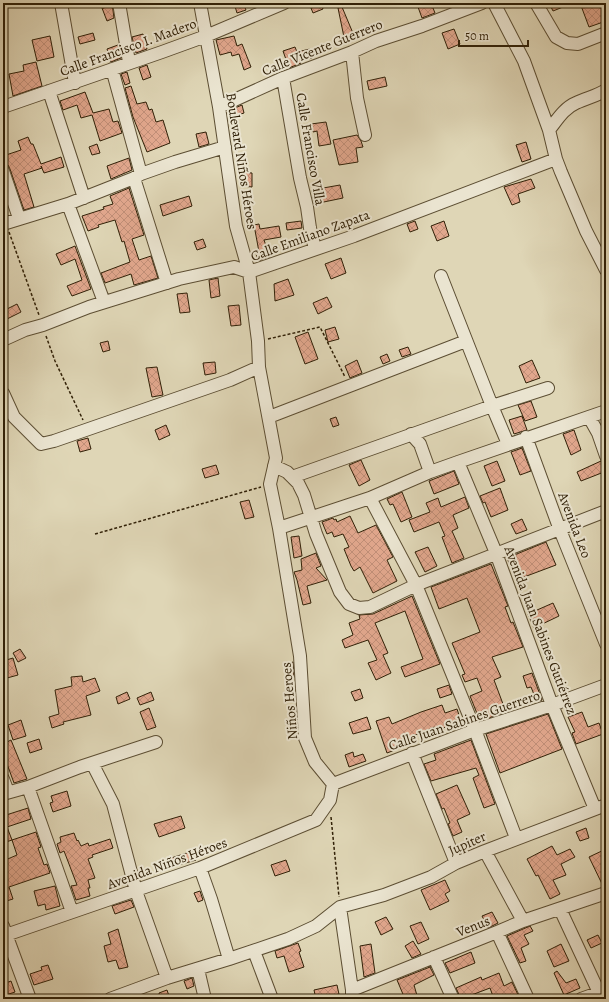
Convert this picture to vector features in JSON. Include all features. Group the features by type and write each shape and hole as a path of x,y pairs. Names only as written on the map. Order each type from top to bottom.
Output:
{"street":[{"path":"61,3 75,83"},
{"path":"119,3 129,62"},
{"name":"Boulevard Niños Héroes","path":"200,3 219,106 236,226 249,272 258,341 259,367 276,458 274,466"},
{"name":"Calle Francisco I. Madero","path":"3,107 206,36 284,3"},
{"name":"Calle Vicente Guerrero","path":"219,106 283,78 352,52 376,41 422,26 482,3"},
{"path":"494,3 524,61 549,130 556,159 586,231 606,270"},
{"path":"536,3 556,37 567,43 578,44 606,33"},
{"path":"352,52 357,98 365,136"},
{"path":"112,69 138,176 167,283"},
{"name":"Calle Francisco Villa","path":"283,78 314,249"},
{"path":"549,130 566,108 606,90"},
{"path":"49,91 84,198"},
{"path":"3,224 68,204 182,160 225,147"},
{"name":"Calle Emiliano Zapata","path":"3,340 25,330 43,325 89,307 179,279 234,267 249,272 361,233 556,159"},
{"path":"3,171 19,218"},
{"path":"68,204 104,302"},
{"path":"441,276 508,444"},
{"path":"269,416 350,387 466,341"},
{"path":"3,393 14,417 41,444 54,441 230,380 259,367"},
{"path":"292,477 411,434 548,388"},
{"path":"279,528 370,498 430,472 526,437 606,411"},
{"path":"589,417 598,433 606,456"},
{"path":"411,434 420,444 430,472"},
{"name":"Avenida Leo","path":"526,437 560,530 606,644"},
{"name":"Avenida Juan Sabines Gutiérrez","path":"458,462 496,553 552,705 600,807"},
{"path":"274,466 287,472 298,483 304,495 316,534 340,592 349,604 359,608 370,607 416,585 606,511"},
{"name":"Niños Heroes","path":"274,466 270,484 279,528 300,656 305,738 315,762 333,784"},
{"path":"370,498 416,585 475,730 516,838"},
{"name":"Calle Juan Sabines Guerrero","path":"333,784 475,730 552,705 606,685"},
{"path":"3,779 6,793 28,787 92,763 156,742"},
{"path":"412,753 456,863"},
{"path":"92,763 113,804 136,891 167,978"},
{"path":"330,800 333,784"},
{"path":"28,787 72,912"},
{"name":"Avenida Niños Héroes","path":"4,932 72,912 200,868 316,820 330,800"},
{"name":"Jupiter","path":"340,907 384,895 431,878 456,863 485,850 600,807"},
{"path":"485,850 523,920"},
{"path":"200,868 229,959"},
{"name":"Venus","path":"352,994 523,920 606,893"},
{"path":"110,999 136,994 167,978 288,939 316,926 340,907"},
{"path":"340,907 352,994"},
{"path":"560,909 602,994 581,999"},
{"path":"4,932 30,999"},
{"path":"498,932 528,999"},
{"path":"254,951 272,999"},
{"path":"434,958 453,999"},
{"path":"198,969 205,999"}],"path":[{"path":"258,341 320,327 350,387"},
{"path":"95,534 270,484"},
{"path":"330,800 340,907"}],"building":[{"path":"103,3 112,3 114,18 107,21 102,8 104,8"},
{"path":"234,3 243,3 246,10 237,13"},
{"path":"309,3 321,3 323,9 313,13"},
{"path":"431,3 435,13 422,18 418,7"},
{"path":"549,3 573,3 553,11"},
{"path":"580,3 606,3 606,21 589,27"},
{"path":"342,7 355,38 345,42 338,8"},
{"path":"454,29 460,44 448,49 442,33"},
{"path":"93,33 95,40 80,44 78,37"},
{"path":"143,34 147,49 136,53 132,37"},
{"path":"50,36 54,57 37,61 32,40"},
{"path":"234,36 237,46 242,44 251,67 244,70 239,54 232,56 231,52 220,55 216,40"},
{"path":"118,45 121,58 111,62 107,49"},
{"path":"295,47 297,52 310,49 312,58 300,61 301,63 289,68 283,51"},
{"path":"36,62 42,86 13,96 9,74 24,71 23,65"},
{"path":"147,65 151,77 143,80 139,68"},
{"path":"127,72 130,83 125,85 121,74"},
{"path":"385,77 387,86 369,90 367,81"},
{"path":"131,86 137,104 146,102 149,110 152,109 156,122 163,120 170,143 147,152 133,117 125,88"},
{"path":"85,92 93,113 109,109 113,122 118,121 122,133 100,141 92,115 81,118 77,105 63,110 60,101"},
{"path":"242,105 244,113 232,117 230,110"},
{"path":"326,122 331,144 319,146 317,131 313,132 311,124"},
{"path":"206,132 209,144 199,147 196,134"},
{"path":"357,135 363,147 356,148 358,162 339,165 333,140"},
{"path":"28,137 31,144 33,144 41,164 61,157 64,167 44,173 42,168 24,174 34,207 24,210 10,169 8,165 3,164 3,156 21,150 18,141"},
{"path":"526,142 531,159 522,162 516,145"},
{"path":"97,144 100,153 92,155 89,147"},
{"path":"129,158 132,170 111,179 107,166"},
{"path":"241,172 252,173 252,187 241,186"},
{"path":"531,179 535,188 518,194 520,202 512,205 504,187"},
{"path":"340,185 343,198 314,204 312,190"},
{"path":"129,188 144,235 132,239 139,260 151,256 158,278 134,285 131,274 105,283 101,273 130,262 124,241 122,242 115,220 98,225 99,227 88,231 82,216 104,209 103,207 113,204 110,196"},
{"path":"189,196 192,206 163,216 160,205"},
{"path":"301,221 302,228 287,230 286,223"},
{"path":"415,221 418,229 410,232 407,224"},
{"path":"444,221 449,236 437,241 431,226"},
{"path":"259,224 260,229 279,226 281,237 264,240 270,257 258,261 256,253 259,252 254,225"},
{"path":"203,239 206,247 197,250 194,242"},
{"path":"75,246 91,289 72,296 67,286 82,280 75,259 61,265 56,254"},
{"path":"341,258 346,273 331,279 325,264"},
{"path":"218,278 220,296 211,298 209,280"},
{"path":"288,279 294,295 275,301 274,284"},
{"path":"187,293 190,312 180,313 177,294"},
{"path":"327,297 332,307 318,314 313,303"},
{"path":"17,304 21,312 3,321 3,311"},
{"path":"239,305 241,325 231,326 228,306"},
{"path":"335,327 339,339 328,342 325,330"},
{"path":"308,332 318,359 305,364 295,337"},
{"path":"108,341 110,350 103,352 100,343"},
{"path":"408,347 411,354 402,357 399,350"},
{"path":"387,354 390,361 383,364 380,357"},
{"path":"357,360 362,373 350,378 345,366"},
{"path":"532,360 540,378 526,383 519,366"},
{"path":"215,362 216,373 205,375 203,363"},
{"path":"157,367 163,395 152,397 146,368"},
{"path":"531,401 537,417 525,421 518,405"},
{"path":"522,416 527,430 514,434 509,420"},
{"path":"336,417 339,425 333,427 330,419"},
{"path":"166,425 170,435 159,440 155,430"},
{"path":"574,430 581,450 571,455 563,434"},
{"path":"88,438 91,449 80,452 77,441"},
{"path":"522,448 531,471 520,475 511,452"},
{"path":"361,460 370,480 359,486 349,465"},
{"path":"497,461 505,481 492,486 484,466"},
{"path":"601,461 604,472 581,481 577,472"},
{"path":"216,465 219,474 205,478 202,469"},
{"path":"454,471 459,484 434,494 429,481"},
{"path":"500,488 508,510 491,517 485,502 483,503 480,496"},
{"path":"402,492 412,517 401,522 393,504 390,505 387,499"},
{"path":"465,497 469,508 453,515 458,528 452,531 464,558 452,563 442,537 445,536 439,522 414,532 409,520 430,512 426,503 438,498 441,507"},
{"path":"249,500 254,517 245,519 240,502"},
{"path":"350,516 358,533 376,525 393,557 387,560 397,581 373,593 360,567 354,571 351,566 344,549 349,547 343,534 334,537 332,532 327,534 322,522 333,518 334,520 336,519 337,522"},
{"path":"522,519 527,530 516,534 511,524"},
{"path":"299,536 302,556 294,558 291,537"},
{"path":"546,542 556,565 516,580 507,558"},
{"path":"428,547 437,566 425,572 415,552"},
{"path":"316,553 321,566 316,568 327,580 307,586 311,603 303,605 294,572 302,570 301,559"},
{"path":"491,564 508,606 505,607 511,623 513,622 523,647 492,657 501,677 494,680 506,712 480,721 470,696 482,691 477,678 465,682 462,675 465,674 452,643 480,632 467,598 439,609 431,587"},
{"path":"412,596 440,664 405,677 401,667 423,659 405,611 375,623 388,653 383,655 391,673 376,680 368,663 377,660 368,640 345,648 342,640 353,635 349,623 360,619 359,615 373,614"},
{"path":"553,603 559,616 534,628 528,614"},
{"path":"20,649 26,658 18,662 13,653"},
{"path":"13,658 18,675 7,678 3,661"},
{"path":"293,662 294,678 290,679 284,665"},
{"path":"532,673 542,700 537,702 531,687 527,688 523,676"},
{"path":"82,676 83,682 95,678 100,691 86,696 91,715 63,722 64,724 52,728 49,717 59,714 55,690 72,686 71,677"},
{"path":"449,685 452,694 440,698 437,689"},
{"path":"360,689 363,698 355,701 351,692"},
{"path":"127,692 130,699 118,704 116,697"},
{"path":"151,692 154,700 140,705 137,698"},
{"path":"442,705 445,713 457,709 461,721 443,728 445,733 438,736 435,727 398,742 400,748 387,753 376,721 389,717 392,724"},
{"path":"149,708 156,727 147,730 140,712"},
{"path":"582,712 588,727 599,723 603,734 576,744 572,733 575,732 568,717"},
{"path":"548,714 562,749 500,773 486,734"},
{"path":"367,717 371,729 353,734 349,723"},
{"path":"21,720 26,736 13,740 8,725"},
{"path":"39,739 42,749 30,753 27,743"},
{"path":"11,740 27,779 14,783 3,753 3,744"},
{"path":"471,740 495,804 484,808 473,778 479,775 476,768 431,781 424,764 436,760 434,754"},
{"path":"353,752 354,757 363,754 366,761 349,767 345,755"},
{"path":"457,785 470,814 457,820 462,832 453,836 444,808 442,809 436,794"},
{"path":"67,791 71,806 53,812 50,803 53,802 51,796"},
{"path":"28,808 31,819 7,827 12,840 3,843 3,816"},
{"path":"181,816 185,828 159,837 154,824"},
{"path":"586,828 589,838 580,841 576,832"},
{"path":"36,832 41,847 38,848 44,865 47,864 50,873 9,887 13,899 3,902 3,861 17,855 12,840"},
{"path":"74,833 81,846 88,843 89,846 110,839 113,848 92,855 93,857 88,859 95,878 88,880 90,896 76,900 71,886 77,885 64,851 60,853 57,844 61,842 60,837"},
{"path":"552,846 557,855 570,849 575,857 561,864 566,875 553,880 560,894 550,899 538,875 536,876 527,859"},
{"path":"606,849 606,886 603,886 589,857"},
{"path":"193,851 196,860 171,867 168,859"},
{"path":"286,860 290,871 275,876 271,865"},
{"path":"445,880 450,891 445,894 449,901 430,910 421,890"},
{"path":"55,886 60,906 46,910 45,904 38,906 34,891"},
{"path":"200,891 203,900 198,902 194,893"},
{"path":"131,900 134,907 115,914 112,906"},
{"path":"492,912 498,923 488,928 482,916"},
{"path":"386,917 393,929 381,935 375,922"},
{"path":"421,922 429,939 418,944 410,926"},
{"path":"530,926 533,931 524,935 529,944 521,948 526,961 520,963 507,936"},
{"path":"118,929 128,967 119,969 116,960 108,962 104,946 111,944 108,933"},
{"path":"598,935 602,943 591,948 587,940"},
{"path":"413,941 421,954 412,958 405,946"},
{"path":"298,943 301,951 299,952 304,967 289,972 284,956 277,958 275,951"},
{"path":"371,944 375,973 364,977 360,946"},
{"path":"561,944 569,961 554,967 547,951"},
{"path":"471,952 475,963 450,973 445,963"},
{"path":"48,965 53,979 34,985 30,974 42,970 41,967"},
{"path":"430,967 434,975 414,985 418,999 405,999 397,980"},
{"path":"557,971 566,983 576,979 580,988 564,995 554,973"},
{"path":"499,973 504,986 512,982 520,999 494,999 490,988 461,999 456,988 481,977 482,980"},
{"path":"192,978 194,986 187,989 184,981"},
{"path":"11,981 15,992 3,996 3,984"},
{"path":"337,985 340,999 316,999 314,990"},
{"path":"167,990 170,999 160,999 159,993"}]}
